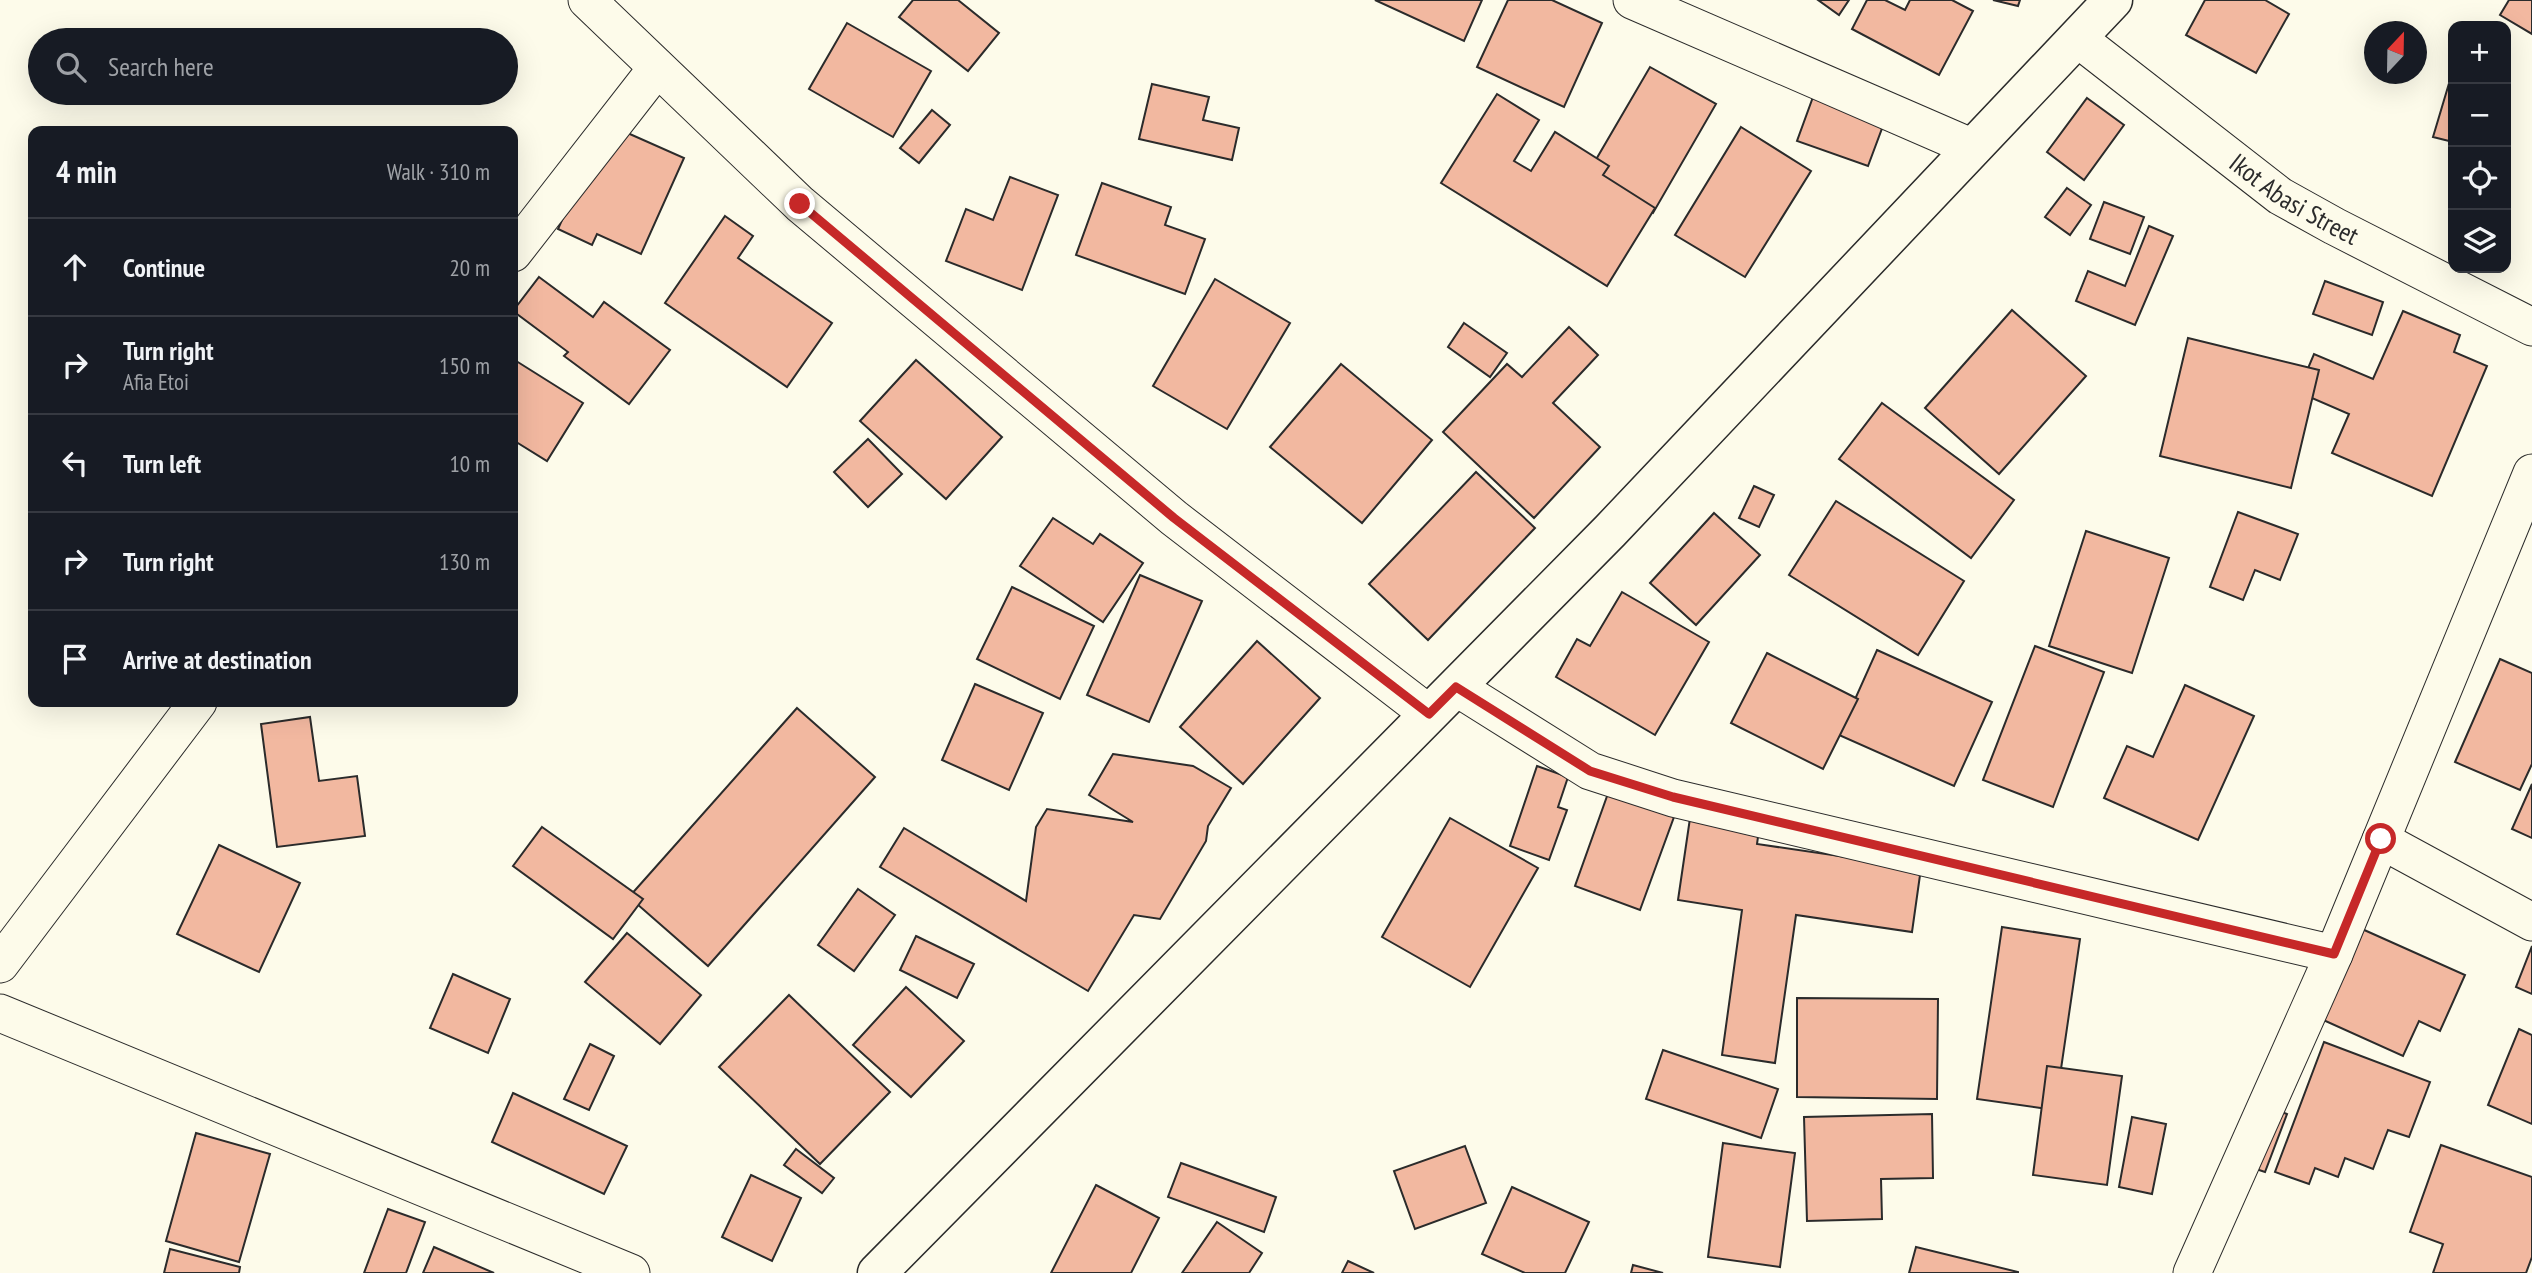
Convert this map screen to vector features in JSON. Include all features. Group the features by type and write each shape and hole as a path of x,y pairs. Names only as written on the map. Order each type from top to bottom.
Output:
{"street":[{"path":"587,0 800,204 1174,518 1429,714"},
{"path":"1632,0 1973,148"},
{"path":"877,1273 1610,531 2113,0"},
{"name":"Ikot Abasi Street","path":"2077,38 2280,196 2532,327"},
{"path":"518,247 657,68"},
{"path":"2192,1273 2334,954 2532,473"},
{"path":"1456,687 1590,771 1673,797 2334,954"},
{"path":"0,964 194,707"},
{"path":"2381,839 2532,922"},
{"path":"0,1013 631,1273"}],"building":[{"path":"913,0 958,0 999,33 968,71 899,17"},
{"path":"1375,0 1482,0 1464,41"},
{"path":"1508,0 1552,0 1602,23 1564,107 1477,67"},
{"path":"1818,0 1849,0 1839,15"},
{"path":"1867,0 1885,0 1905,10 1910,0 1952,0 1973,11 1939,75 1852,29"},
{"path":"1993,0 2020,0 2018,6"},
{"path":"2205,0 2265,0 2289,14 2256,73 2186,35"},
{"path":"2509,0 2532,0 2532,34 2511,21 2500,15"},
{"path":"847,23 931,71 893,137 809,89"},
{"path":"1650,67 1716,104 1653,213 1587,175"},
{"path":"1152,84 1209,97 1203,120 1239,128 1232,160 1139,139"},
{"path":"2448,87 2448,141 2433,137"},
{"path":"1497,94 1539,120 1514,161 1531,171 1555,132 1609,166 1603,175 1655,208 1607,286 1441,183"},
{"path":"1813,97 1884,123 1868,166 1797,141"},
{"path":"2087,98 2124,125 2084,180 2047,152"},
{"path":"932,110 950,125 919,163 900,148"},
{"path":"605,123 684,158 641,254 597,234 592,245 558,229"},
{"path":"1741,127 1811,171 1745,277 1675,235"},
{"path":"1010,177 1058,195 1022,290 946,261 966,209 993,220"},
{"path":"1102,183 1171,207 1165,225 1205,239 1185,294 1076,255"},
{"path":"2067,188 2091,205 2070,235 2045,217"},
{"path":"2104,202 2144,217 2130,254 2090,239"},
{"path":"725,216 753,236 738,258 832,323 787,387 665,303"},
{"path":"2149,226 2173,236 2135,325 2076,301 2088,271 2125,286"},
{"path":"539,277 593,317 604,302 670,350 629,404 564,356 568,352 518,315 518,304"},
{"path":"1215,279 1290,323 1227,429 1153,386"},
{"path":"2325,281 2383,302 2372,335 2313,314"},
{"path":"2012,310 2086,376 1999,474 1925,408"},
{"path":"2403,311 2460,335 2454,352 2487,366 2432,496 2332,453 2349,414 2298,392 2314,354 2373,379"},
{"path":"1464,323 1507,353 1490,377 1448,347"},
{"path":"1569,327 1598,355 1553,403 1600,447 1534,518 1443,432 1507,364 1522,377"},
{"path":"2188,338 2319,370 2291,488 2160,456"},
{"path":"916,360 1002,437 946,499 860,421"},
{"path":"518,362 583,403 547,461 518,443"},
{"path":"1341,364 1432,440 1362,523 1270,447"},
{"path":"1882,403 2014,500 1971,558 1839,459"},
{"path":"868,439 902,474 868,507 834,472"},
{"path":"1476,472 1535,528 1428,640 1369,584"},
{"path":"1754,486 1774,495 1759,527 1739,518"},
{"path":"1836,501 1964,581 1918,655 1789,575"},
{"path":"2238,512 2298,534 2280,580 2255,570 2243,600 2210,587"},
{"path":"1714,513 1760,555 1696,625 1650,583"},
{"path":"1053,518 1093,544 1100,534 1143,563 1103,622 1020,566"},
{"path":"2086,531 2169,558 2132,673 2049,646"},
{"path":"1140,575 1202,601 1149,722 1087,695"},
{"path":"1012,587 1094,626 1060,699 977,659"},
{"path":"1622,592 1709,642 1655,735 1556,677 1577,639 1590,646"},
{"path":"1257,641 1320,698 1243,784 1180,727"},
{"path":"2035,646 2104,672 2053,807 1983,780"},
{"path":"1877,650 1992,702 1954,786 1839,735"},
{"path":"1767,653 1858,699 1823,769 1731,723"},
{"path":"2500,659 2532,673 2532,764 2520,790 2455,762"},
{"path":"975,684 1043,713 1009,790 942,760"},
{"path":"2185,685 2254,716 2198,840 2104,798 2127,746 2153,757"},
{"path":"797,708 875,777 708,966 629,897"},
{"path":"310,717 319,781 357,776 365,836 277,847 261,724"},
{"path":"1113,754 1193,766 1231,788 1208,826 1206,841 1160,919 1134,915 1088,991 880,867 904,828 1026,901 1036,827 1047,809 1133,822 1089,795"},
{"path":"1537,766 1568,777 1558,807 1567,810 1549,860 1510,846"},
{"path":"1616,771 1682,795 1640,910 1575,886"},
{"path":"2532,784 2532,838 2512,829"},
{"path":"1694,791 1763,801 1757,844 1921,868 1912,932 1796,915 1775,1063 1722,1055 1742,910 1678,900"},
{"path":"1450,818 1538,868 1470,987 1382,937"},
{"path":"542,827 643,899 613,939 513,866"},
{"path":"219,845 300,883 259,972 177,934"},
{"path":"858,889 895,915 854,971 818,945"},
{"path":"2002,927 2080,939 2055,1110 1977,1099"},
{"path":"2362,929 2465,975 2440,1031 2419,1021 2403,1056 2321,1019"},
{"path":"627,933 701,995 660,1044 585,982"},
{"path":"916,936 974,964 957,998 900,970"},
{"path":"2532,946 2532,994 2516,987"},
{"path":"453,974 510,999 488,1053 430,1028"},
{"path":"906,987 964,1041 911,1097 853,1045"},
{"path":"789,995 890,1092 820,1164 719,1067"},
{"path":"1797,998 1938,999 1937,1099 1797,1097"},
{"path":"2519,1029 2532,1035 2532,1124 2488,1105"},
{"path":"2324,1042 2430,1082 2409,1137 2388,1130 2373,1169 2345,1158 2338,1177 2315,1168 2309,1184 2275,1172"},
{"path":"590,1044 614,1056 589,1110 564,1099"},
{"path":"1663,1050 1778,1089 1761,1138 1646,1099"},
{"path":"2047,1066 2122,1076 2107,1185 2033,1175"},
{"path":"513,1093 627,1146 604,1194 492,1142"},
{"path":"2259,1104 2287,1114 2265,1172 2238,1163"},
{"path":"1932,1114 1933,1178 1881,1179 1882,1219 1807,1221 1804,1117"},
{"path":"2132,1117 2166,1124 2152,1194 2119,1187"},
{"path":"196,1133 270,1154 239,1262 166,1241"},
{"path":"1723,1143 1795,1153 1780,1267 1708,1257"},
{"path":"2441,1145 2532,1177 2532,1257 2526,1273 2433,1273 2443,1244 2410,1232"},
{"path":"1465,1146 1486,1203 1415,1229 1394,1171"},
{"path":"796,1149 834,1178 822,1193 784,1165"},
{"path":"1181,1163 1276,1197 1264,1232 1168,1197"},
{"path":"751,1175 801,1198 772,1261 722,1237"},
{"path":"1096,1185 1159,1218 1131,1273 1051,1273"},
{"path":"1512,1187 1589,1222 1565,1273 1525,1273 1482,1254"},
{"path":"388,1209 425,1222 406,1273 364,1273"},
{"path":"1217,1222 1262,1253 1249,1273 1182,1273"},
{"path":"434,1247 494,1273 423,1273"},
{"path":"1916,1247 2018,1272 2018,1273 1909,1273"},
{"path":"170,1249 240,1267 239,1273 164,1273"},
{"path":"1348,1261 1374,1273 1342,1273"},
{"path":"1633,1265 1663,1273 1631,1273"}],"route":[{"path":"800,204 1174,518 1429,714 1456,687 1590,771 1673,797 2334,954 2381,839"}]}
